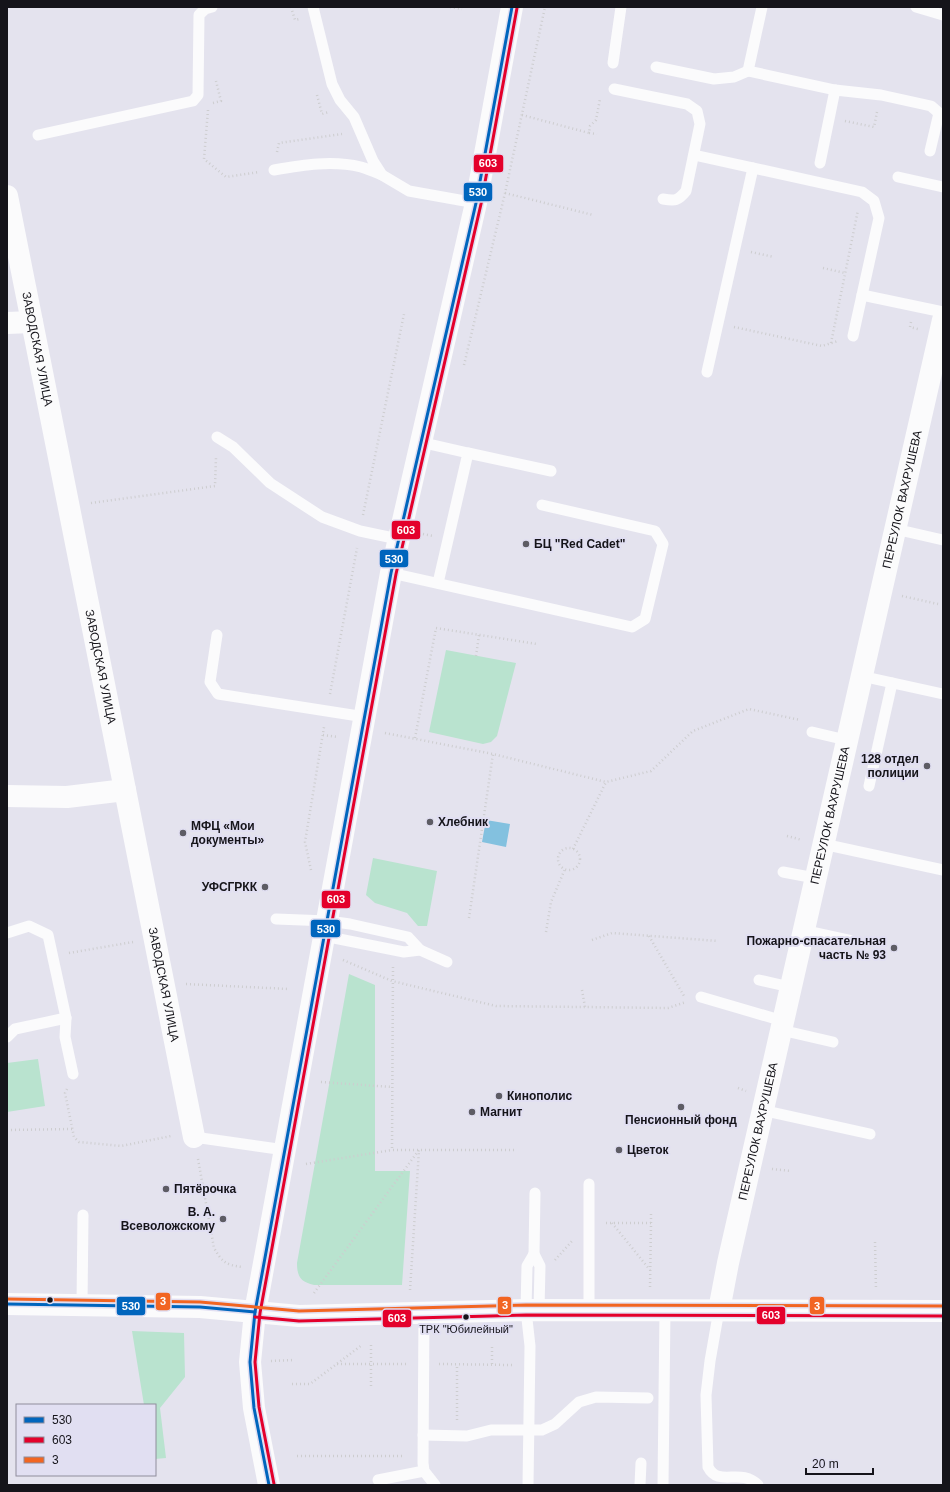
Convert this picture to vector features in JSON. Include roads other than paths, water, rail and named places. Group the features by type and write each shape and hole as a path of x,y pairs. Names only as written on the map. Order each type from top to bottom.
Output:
{"street":[{"path":"269,1485 254,1408 250,1362 255,1312 391,573 476,203 512,7"},
{"name":"ЗАВОДСКАЯ УЛИЦА","path":"7,196 193,1134"},
{"name":"ПЕРЕУЛОК ВАХРУШЕВА","path":"719,1310 726,1271 762,1110 943,321"},
{"path":"7,323 32,322"},
{"path":"7,796 67,797 125,790"},
{"path":"7,1304 200,1307 299,1316 533,1310 943,1311"}],"lane":[{"path":"38,135 193,101 198,95 199,15 204,9 212,7"},
{"path":"313,7 332,84 340,100 354,117 373,161 382,175"},
{"path":"613,63 621,7"},
{"path":"748,71 762,7"},
{"path":"916,7 943,15"},
{"path":"656,67 714,79 734,77 748,71 835,90 880,95 931,106 941,113 930,151"},
{"path":"614,89 687,104 697,111 700,124 686,191 680,199 672,201 663,199"},
{"path":"820,163 835,90"},
{"path":"694,155 862,192 874,201 879,218 853,336"},
{"path":"274,170 315,163 361,167 382,175 409,191 476,203"},
{"path":"708,372 752,168"},
{"path":"898,177 943,187"},
{"path":"862,295 943,321"},
{"path":"217,437 233,447 270,483 322,517 360,531 398,539"},
{"path":"420,442 551,471"},
{"path":"438,583 468,453"},
{"path":"391,573 632,627 645,619 663,544 655,532 542,504"},
{"path":"895,529 943,540"},
{"path":"217,635 210,682 218,694 365,717"},
{"path":"861,676 943,694"},
{"path":"869,786 892,683"},
{"path":"812,732 846,740"},
{"path":"823,844 943,870"},
{"path":"783,872 815,878"},
{"path":"276,919 326,929 393,950 404,952 420,950"},
{"path":"326,929 350,924 408,937 420,950 447,962"},
{"path":"7,933 29,926 48,935 66,1018 65,1037 73,1074"},
{"path":"803,930 849,940"},
{"path":"759,980 790,987"},
{"path":"702,997 833,1042"},
{"path":"7,1038 15,1029 66,1018"},
{"path":"762,1110 870,1134"},
{"path":"193,1134 285,1150"},
{"path":"588,1310 589,1184"},
{"path":"528,1485 530,1346 533,1310 540,1266 534,1254 535,1193"},
{"path":"82,1305 83,1215"},
{"path":"657,1310 663,1485"},
{"path":"719,1310 706,1395 708,1467 712,1474 719,1477 744,1477 753,1480 758,1485"},
{"path":"424,1313 423,1456 424,1470 435,1485"},
{"path":"423,1435 467,1436 491,1430 542,1430 555,1424 578,1402 596,1397 648,1398"},
{"path":"640,1485 641,1464"},
{"path":"378,1480 424,1470"}],"water":[{"path":"486,820 510,824 506,847 482,842"}],"place":[{"name":"БЦ \"Red Cadet\"","path":"526,544"},
{"name":"128 отдел полиции","path":"927,766"},
{"name":"Хлебник","path":"430,822"},
{"name":"МФЦ «Мои документы»","path":"183,833"},
{"name":"УФСГРКК","path":"265,887"},
{"name":"Пожарно-спасательная часть № 93","path":"894,948"},
{"name":"Кинополис","path":"499,1096"},
{"name":"Пенсионный фонд","path":"681,1107"},
{"name":"Магнит","path":"472,1112"},
{"name":"Цветок","path":"619,1150"},
{"name":"Пятёрочка","path":"166,1189"},
{"name":"В. А. Всеволожскому","path":"223,1219"},
{"name":"ТРК \"Юбилейный\"","path":"466,1317"}]}
